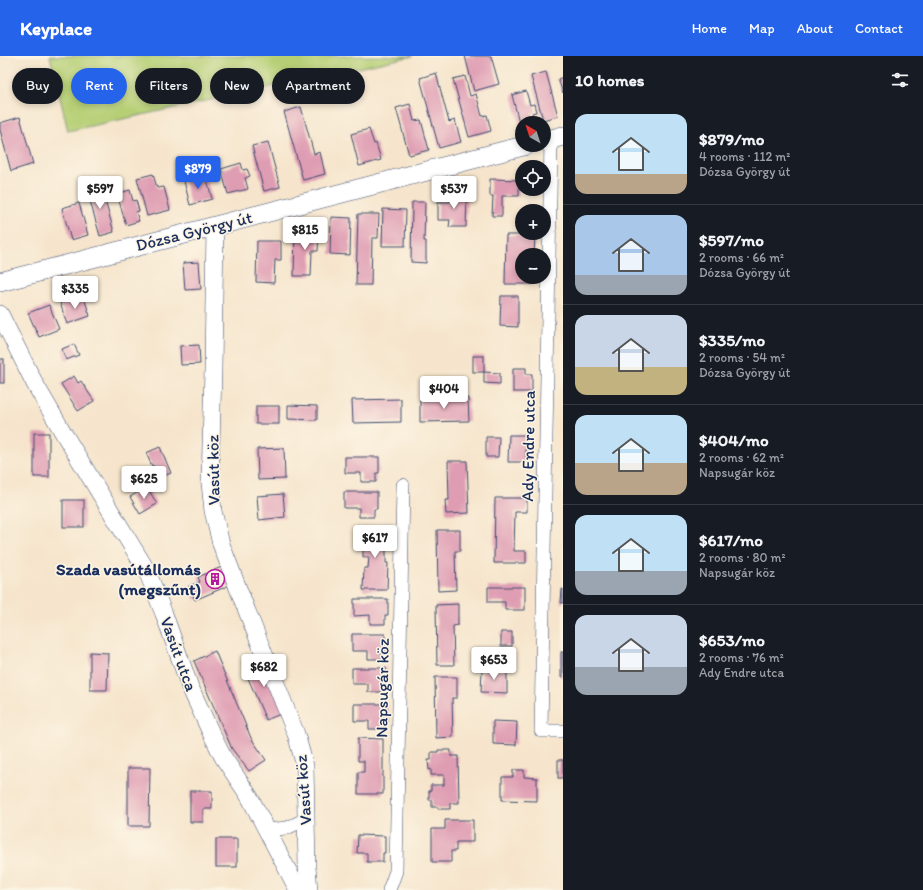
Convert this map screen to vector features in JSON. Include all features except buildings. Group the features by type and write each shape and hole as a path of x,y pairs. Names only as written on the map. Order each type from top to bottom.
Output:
{"main road":[{"name":"Dózsa György út","path":"0,282 515,148"}],"street":[{"name":"Ady Endre utca","path":"553,139 541,731 563,731"},
{"name":"Vasút köz","path":"215,226 210,483 213,511 224,551 296,734 305,766 307,867 309,890"},
{"name":"Vasút utca","path":"0,314 39,390 64,434 147,571 190,686 211,734 223,757 249,796 268,830 298,890"},
{"name":"Napsugár köz","path":"389,890 396,871 403,485"},
{"path":"268,830 287,828 306,818"}],"green space":[{"path":"50,56 413,56 358,68 272,68 272,87 264,88 264,68 210,68 210,100 202,102 202,68 135,68 135,104 192,104 68,131 62,104 63,104 63,68 53,68"}],"place":[{"name":"Szada vasútállomás (megszűnt)","path":"215,579"}]}
